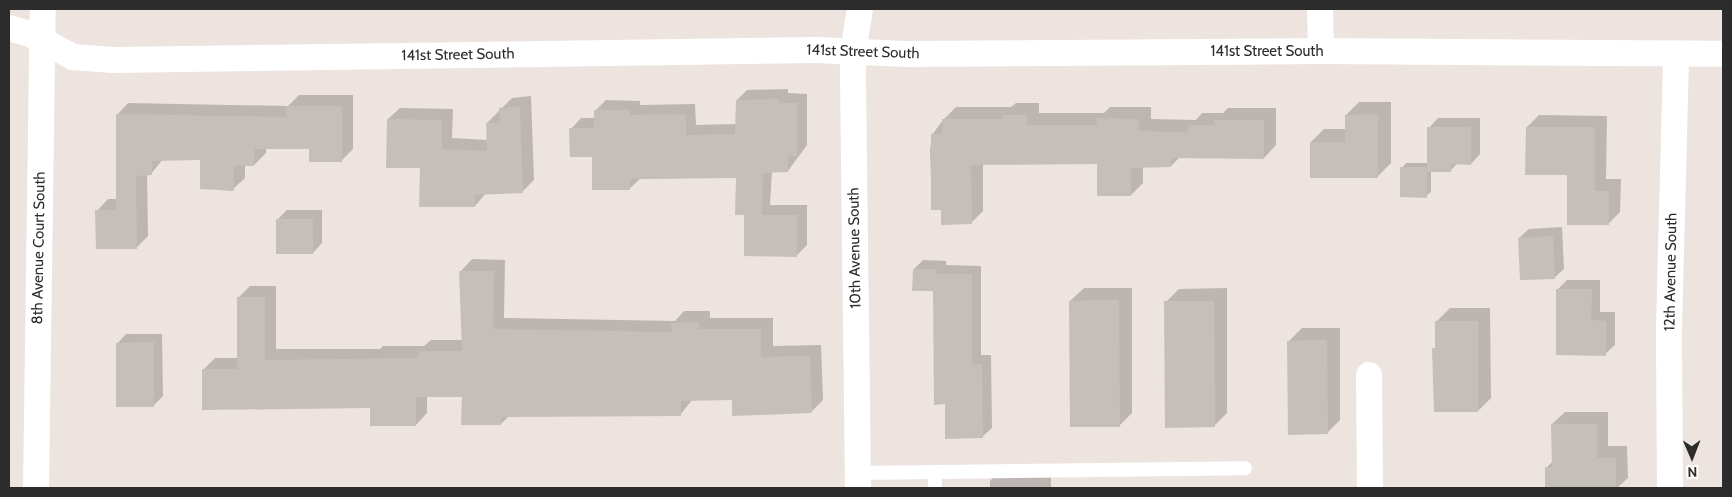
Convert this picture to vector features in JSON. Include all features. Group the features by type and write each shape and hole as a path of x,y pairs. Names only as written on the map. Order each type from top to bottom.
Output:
{"street":[{"name":"8th Avenue Court South","path":"36,488 43,9"},
{"name":"10th Avenue South","path":"858,481 853,52 860,9"},
{"path":"1320,9 1321,51"},
{"name":"141st Street South","path":"9,28 30,34 72,57 113,60 853,52 1321,51 1723,54"},
{"name":"12th Avenue South","path":"1670,488 1669,327 1676,55"},
{"path":"1369,375 1370,488"}],"lane":[{"path":"858,481 934,472 1245,468"},
{"path":"934,472 935,488"}],"building":[{"path":"778,99 779,103 797,103 797,156 788,156 788,172 763,173 762,215 797,215 797,257 744,256 744,215 735,215 736,178 630,179 630,190 592,190 592,157 570,157 569,128 594,128 594,110 630,110 630,115 686,114 686,135 735,134 736,100"},
{"path":"286,106 342,106 342,162 309,162 309,149 255,149 254,166 234,166 234,191 200,189 200,160 152,161 152,175 136,176 137,249 96,249 95,210 116,210 116,114 286,117"},
{"path":"520,107 523,193 475,195 475,207 419,207 420,168 386,168 387,119 442,120 442,149 487,151 486,123 500,123 499,108"},
{"path":"1378,114 1378,178 1310,178 1310,142 1345,142 1345,115"},
{"path":"1002,115 1027,115 1027,125 1097,125 1097,118 1139,119 1139,131 1188,132 1188,125 1214,125 1214,120 1264,120 1264,159 1171,158 1171,167 1131,168 1131,196 1097,196 1097,164 971,165 972,224 941,225 941,210 931,210 931,134 942,134 942,119 1002,119"},
{"path":"1427,127 1471,127 1471,165 1450,164 1451,172 1427,172"},
{"path":"1526,127 1595,127 1595,191 1609,191 1609,225 1567,225 1567,175 1525,175"},
{"path":"1400,167 1427,167 1427,198 1400,197"},
{"path":"276,219 313,219 313,254 276,254"},
{"path":"1553,236 1555,279 1520,280 1518,238"},
{"path":"913,269 937,269 937,274 972,274 972,364 982,364 983,438 945,439 945,404 934,405 933,291 912,291"},
{"path":"459,271 494,271 493,329 672,332 671,323 699,322 699,329 761,329 761,357 810,356 812,413 732,416 732,400 681,401 681,416 501,417 501,425 461,425 462,397 416,397 416,426 370,426 370,408 202,410 202,369 237,369 237,297 265,297 265,360 418,358 418,351 462,351"},
{"path":"1556,289 1592,289 1591,320 1606,321 1606,356 1556,355"},
{"path":"1119,300 1120,427 1070,427 1069,301"},
{"path":"1164,301 1214,301 1215,427 1165,428"},
{"path":"1435,321 1478,321 1478,412 1434,412 1432,348 1435,348"},
{"path":"1327,340 1328,434 1288,435 1287,341"},
{"path":"154,342 154,407 116,407 116,343"},
{"path":"1551,424 1597,424 1597,458 1616,458 1616,488 1545,488 1545,467 1552,467"}]}
